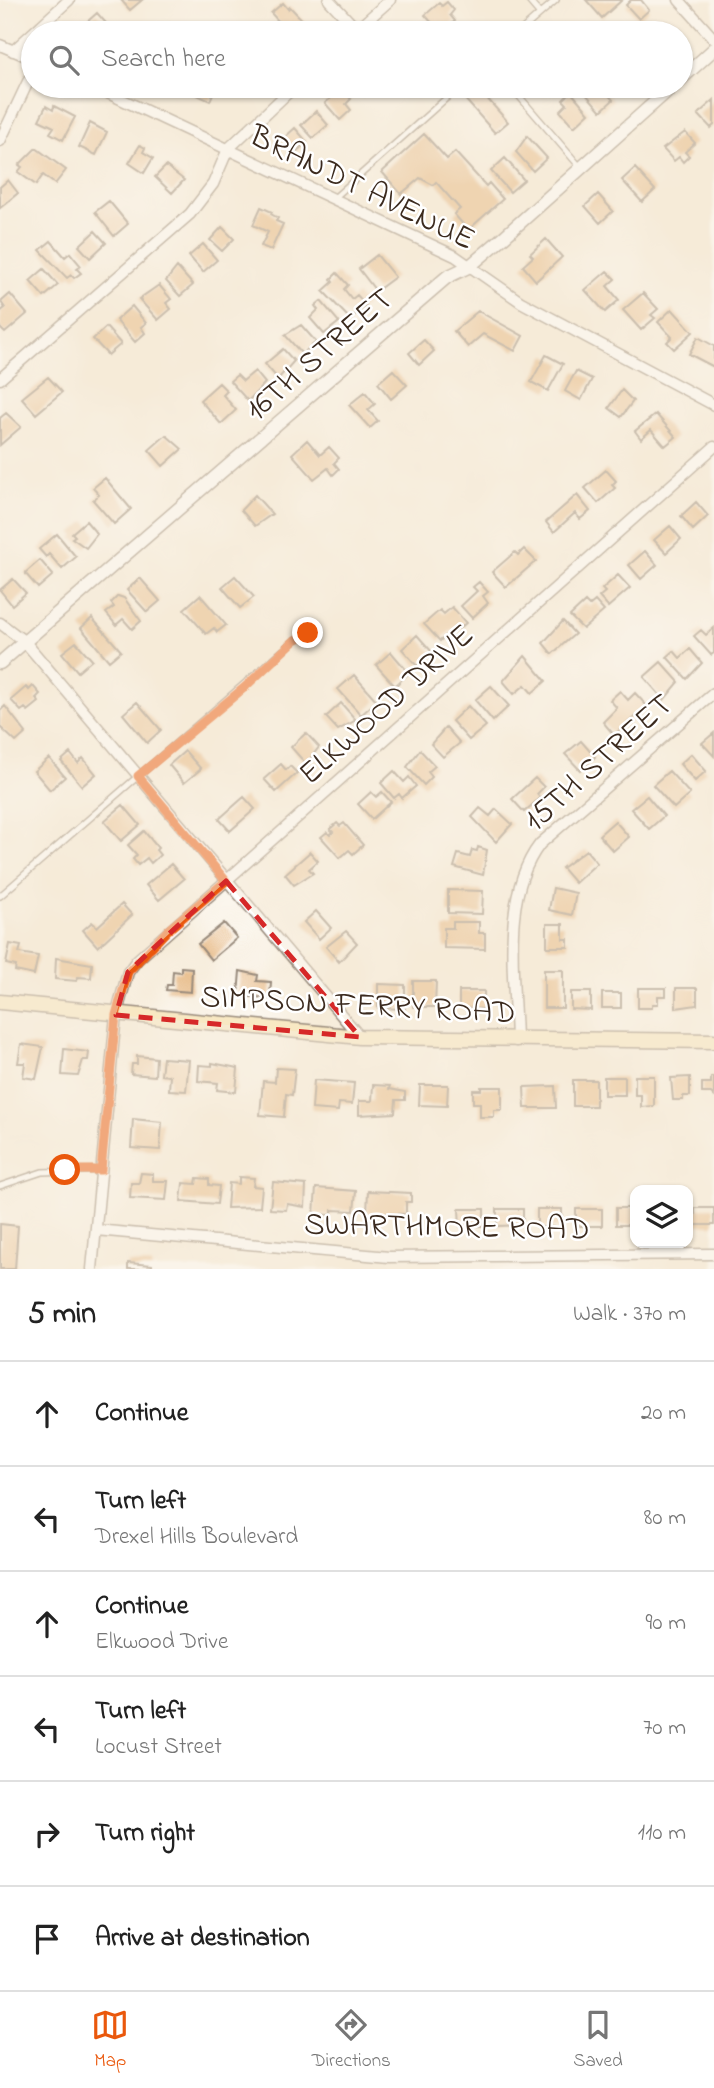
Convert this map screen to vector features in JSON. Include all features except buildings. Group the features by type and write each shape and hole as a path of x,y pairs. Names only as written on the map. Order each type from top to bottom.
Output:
{"main road":[{"name":"SIMPSON FERRY ROAD","path":"0,1002 360,1037 516,1041 714,1041"}],"street":[{"path":"46,21 69,0"},
{"path":"329,0 346,21"},
{"path":"367,21 390,0"},
{"path":"679,0 714,39"},
{"path":"13,51 21,44"},
{"path":"0,45 21,54"},
{"path":"693,68 714,49"},
{"path":"0,141 21,96"},
{"name":"BRANDT AVENUE","path":"119,98 452,254 521,302 714,405"},
{"path":"0,379 190,215 213,184 228,149 282,98"},
{"name":"16TH STREET","path":"0,663 396,320 447,277 470,266 660,98"},
{"name":"ELKWOOD DRIVE","path":"92,1269 116,1015 128,972 137,960 714,447"},
{"path":"0,623 25,642 360,1037"},
{"name":"15TH STREET","path":"516,1041 515,930 519,882 529,857 540,844 714,693"},
{"name":"SWARTHMORE ROAD","path":"96,1230 389,1257 714,1254"}],"lane":[{"path":"528,0 540,14"},
{"path":"532,21 556,0"},
{"path":"333,199 447,98"},
{"path":"521,98 581,168"},
{"path":"0,896 245,687 295,640 308,633"},
{"path":"0,1186 42,1172 101,1170"}],"highlighted area":[{"path":"226,881 360,1037 313,1034 116,1015 128,972"}],"route":[{"path":"65,1170 101,1170 116,1015 128,972 168,930 226,881 138,776 245,687 295,640 308,633"}]}
